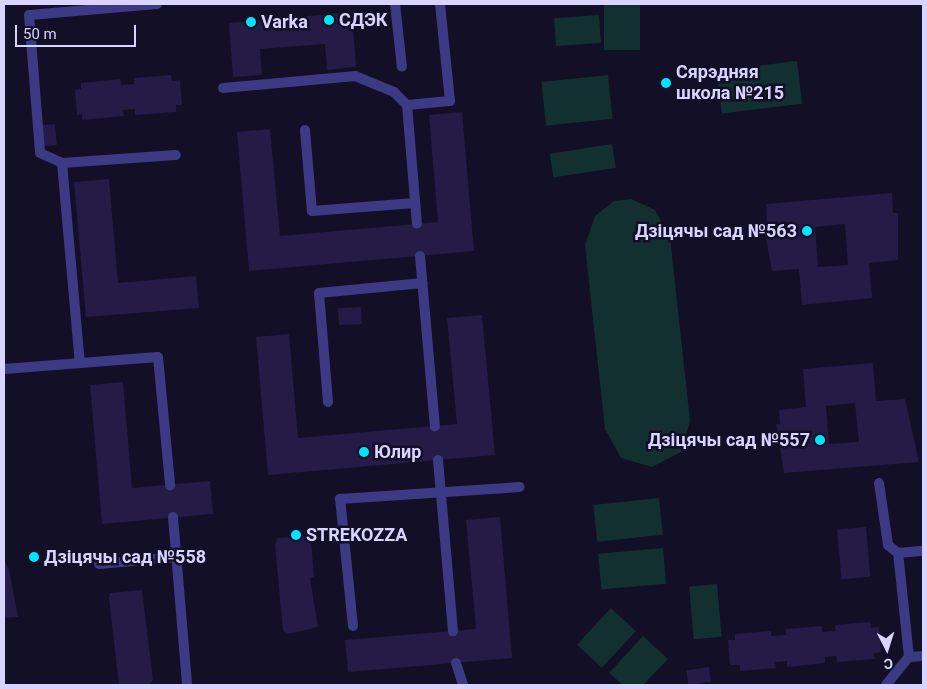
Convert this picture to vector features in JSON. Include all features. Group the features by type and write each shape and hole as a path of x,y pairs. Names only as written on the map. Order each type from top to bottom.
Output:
{"lane":[{"path":"157,4 29,15 40,153 62,163 176,155"},
{"path":"396,4 402,67"},
{"path":"407,105 450,102 440,4"},
{"path":"222,88 354,76 394,92 407,105 417,224"},
{"path":"305,130 312,212 415,203"},
{"path":"62,163 80,363"},
{"path":"420,256 435,426"},
{"path":"328,402 318,293 423,283"},
{"path":"4,369 158,357 170,484"},
{"path":"438,460 453,631"},
{"path":"879,483 888,545 898,553 923,551"},
{"path":"353,626 340,499 440,490 520,487"},
{"path":"173,517 187,685"},
{"path":"886,685 909,657 898,553"},
{"path":"99,564 177,557"},
{"path":"909,657 923,656"},
{"path":"456,663 463,685"}],"green space":[{"path":"604,4 640,4 640,50 604,50"},
{"path":"599,15 601,43 556,46 554,18"},
{"path":"797,61 802,104 722,114 717,71"},
{"path":"608,75 613,119 546,126 541,82"},
{"path":"612,144 616,168 554,178 550,154"},
{"path":"631,199 655,210 670,237 690,421 681,452 652,467 621,458 605,429 585,245 595,216 614,201"},
{"path":"659,498 663,535 597,542 593,505"},
{"path":"663,548 666,584 601,590 598,554"},
{"path":"717,584 722,637 694,639 689,586"},
{"path":"611,608 636,631 602,668 577,645"},
{"path":"643,636 668,659 643,685 623,685 609,673"}],"building":[{"path":"352,12 356,67 327,70 325,44 260,49 262,75 233,77 229,23"},
{"path":"171,75 172,81 180,80 182,105 176,105 176,112 135,115 135,109 123,110 124,116 82,120 82,114 77,115 75,90 81,89 81,83 120,79 121,85 134,84 134,78"},
{"path":"462,112 474,251 249,271 237,132 270,129 280,236 438,222 429,115"},
{"path":"55,124 57,145 43,146 41,125"},
{"path":"109,179 118,283 196,276 199,308 86,317 74,182"},
{"path":"892,193 893,213 898,213 898,260 869,263 872,298 802,305 799,269 772,271 763,222 767,222 766,204","holes":["845,224 848,265 818,267 815,227"]},
{"path":"361,307 362,324 339,325 338,308"},
{"path":"482,315 495,455 268,475 256,337 289,334 298,438 457,424 447,318"},
{"path":"873,363 876,401 905,399 919,462 784,473 776,424 780,424 779,410 806,407 803,369","holes":["855,403 859,442 829,444 826,406"]},
{"path":"123,382 132,488 210,481 213,514 102,524 90,385"},
{"path":"500,517 512,658 348,672 345,640 476,629 466,520"},
{"path":"866,527 870,577 841,579 837,530"},
{"path":"306,536 311,542 314,577 310,578 318,627 288,634 283,631 275,545 278,538"},
{"path":"4,559 9,570 18,617 4,618"},
{"path":"142,590 153,680 150,685 119,685 110,593"},
{"path":"870,622 871,628 879,627 881,652 874,653 875,659 837,662 836,656 825,657 825,663 787,667 787,661 775,662 776,668 740,671 740,665 730,665 728,640 735,640 735,634 771,631 771,636 786,635 786,629 822,626 822,632 836,631 835,625"},
{"path":"709,667 711,682 688,685 686,670"}],"place":[{"name":"СДЭК","path":"329,20"},
{"name":"Varka","path":"251,22"},
{"name":"Сярэдняя школа №215","path":"666,83"},
{"name":"Дзіцячы сад №563","path":"807,231"},
{"name":"Дзіцячы сад №557","path":"820,440"},
{"name":"Юлир","path":"364,452"},
{"name":"STREKOZZA","path":"296,535"},
{"name":"Дзіцячы сад №558","path":"34,557"}]}
